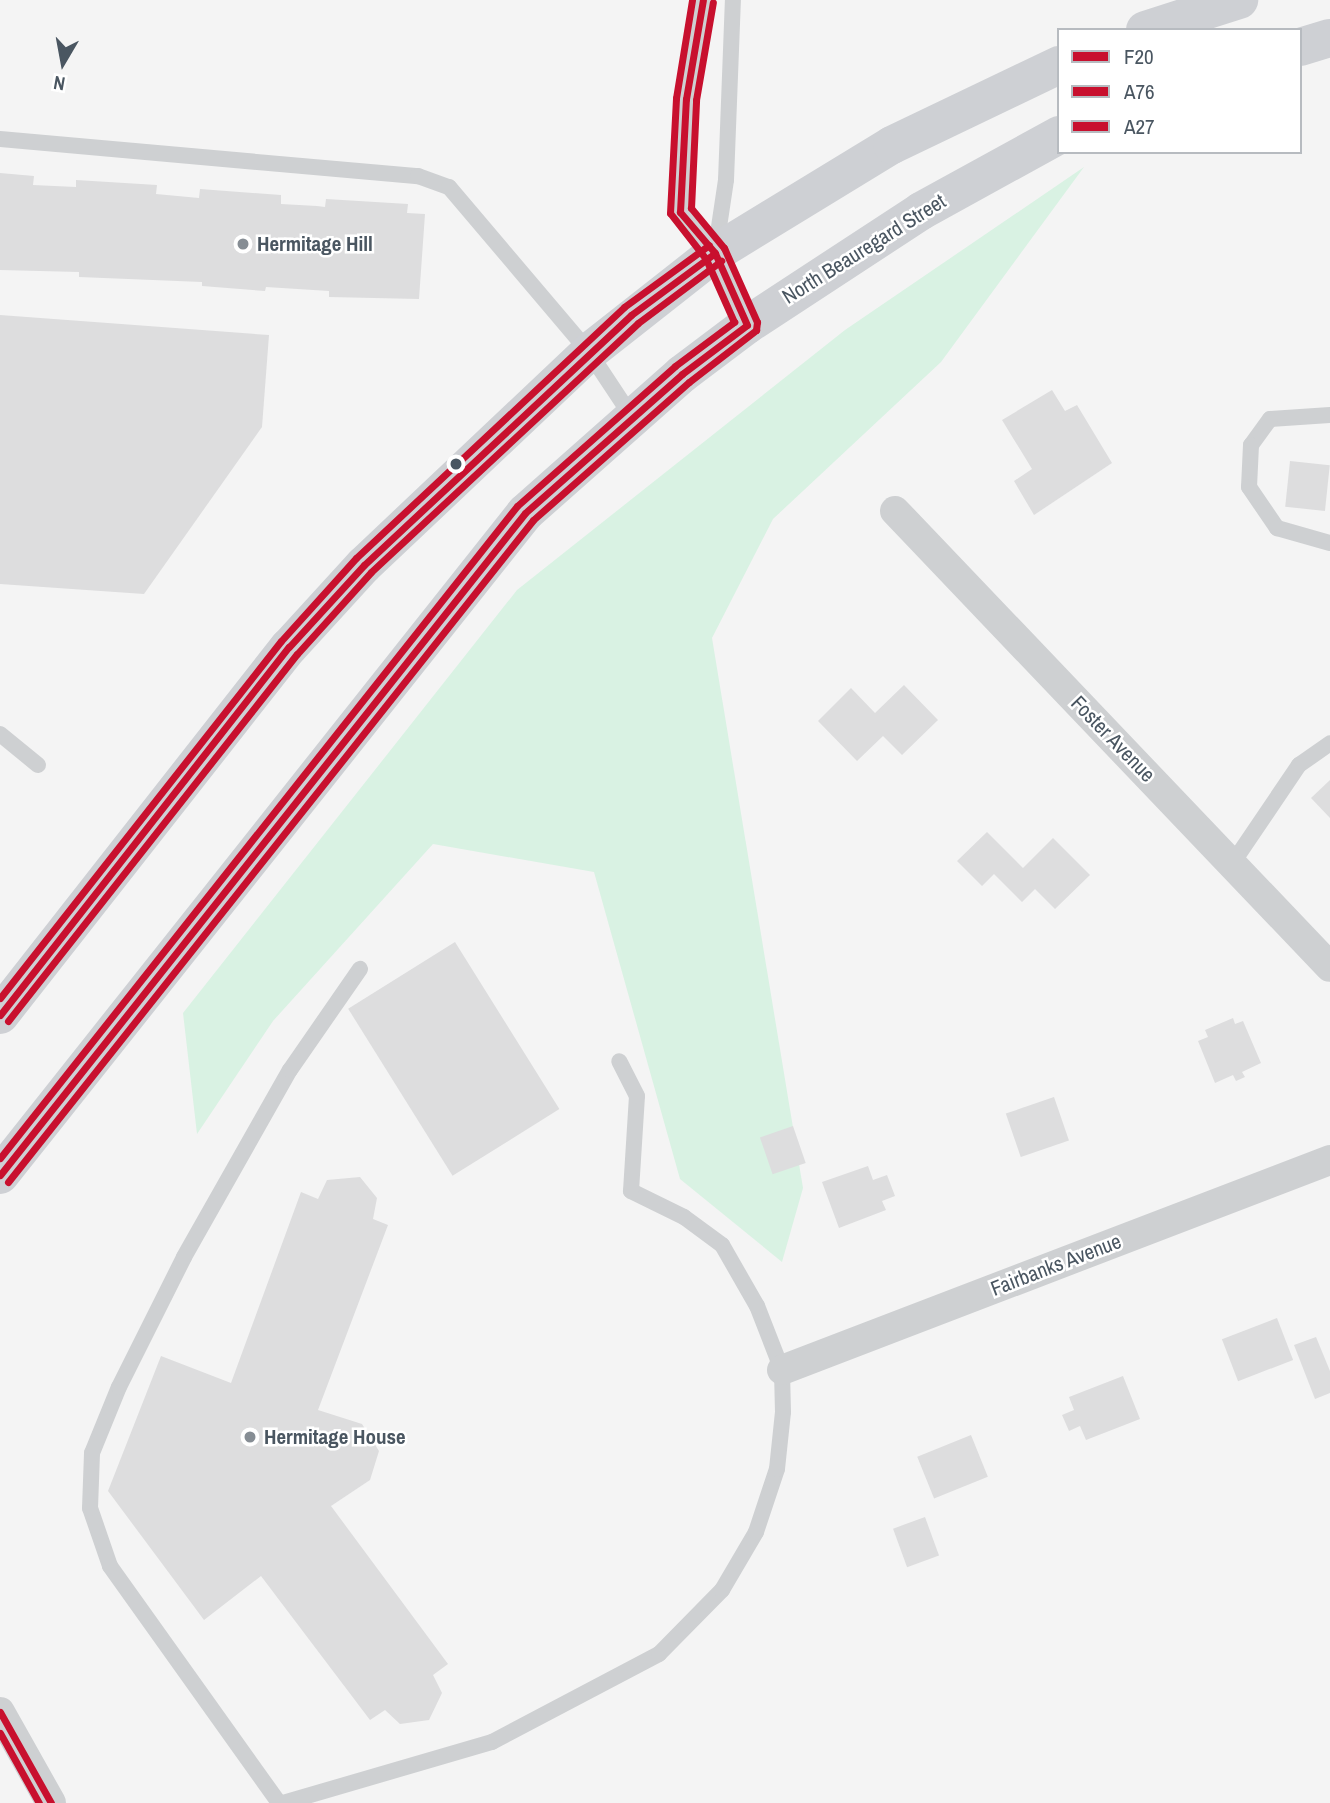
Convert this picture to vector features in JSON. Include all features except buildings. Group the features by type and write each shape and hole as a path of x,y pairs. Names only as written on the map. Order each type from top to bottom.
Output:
{"main road":[{"path":"1132,28 1154,0"},
{"path":"1151,28 1239,0"},
{"path":"1302,46 1330,38"},
{"path":"0,1015 289,647 364,565 589,352 715,253 892,145 1057,66"},
{"name":"North Beauregard Street","path":"0,1175 484,559 525,513 632,417 747,325 921,211 1057,136"}],"street":[{"name":"Foster Avenue","path":"895,511 1330,967"},
{"name":"Fairbanks Avenue","path":"782,1370 1330,1160"},
{"path":"0,1712 51,1803"}],"lane":[{"path":"703,0 686,99 681,212 715,253 747,325"},
{"path":"715,253 725,194 733,0"},
{"path":"0,139 418,176 449,187 589,352 632,417"},
{"path":"1330,415 1270,419 1251,445 1249,487 1277,528 1330,542"},
{"path":"0,734 38,765"},
{"path":"1232,864 1299,765 1330,743"},
{"path":"360,969 290,1070 184,1257 119,1387 92,1453 90,1508 110,1566 281,1803 492,1742 659,1654 722,1591 756,1532 777,1469 783,1412 782,1370 757,1306 722,1245 684,1217 631,1191 638,1096 618,1061"}],"green space":[{"path":"1084,167 941,362 773,519 712,638 803,1188 782,1262 680,1179 594,872 433,844 273,1021 197,1134 183,1013 517,590 845,330"}],"transit line":[{"name":"A27","path":"0,1158 517,506 675,366 734,322 706,259 670,213 676,98 692,0"},
{"name":"F20","path":"0,1175 525,513 682,374 747,325 715,253 680,212 686,99 703,0"},
{"name":"A76","path":"8,1182 533,520 689,382 756,330 757,322 724,248 691,208 696,100 713,2"},
{"name":"A27","path":"0,998 281,641 356,558 624,307 709,245"},
{"name":"F20","path":"0,1015 289,647 364,565 631,315 715,253"},
{"name":"A76","path":"8,1021 297,654 371,572 638,323 721,261"},
{"name":"F20","path":"0,1712 51,1803"},
{"name":"A76","path":"0,1733 39,1803"}],"place":[{"name":"Hermitage Hill","path":"243,244"},
{"name":"Hermitage House","path":"250,1437"}]}
